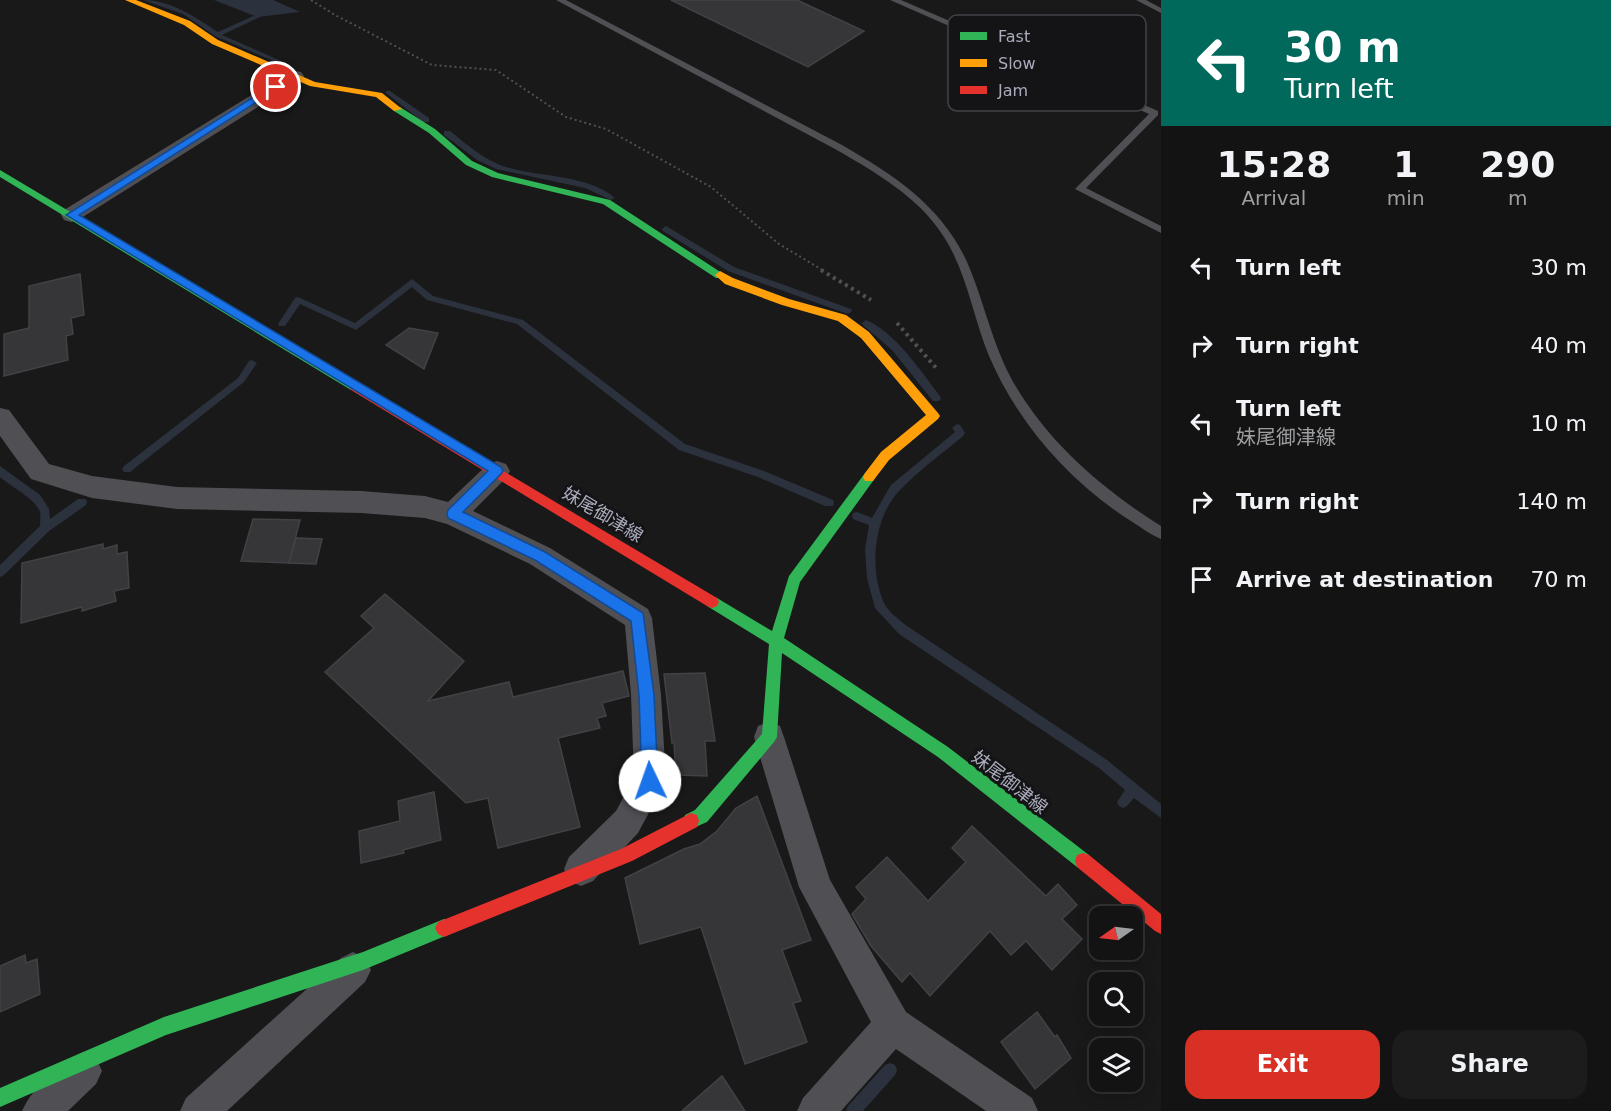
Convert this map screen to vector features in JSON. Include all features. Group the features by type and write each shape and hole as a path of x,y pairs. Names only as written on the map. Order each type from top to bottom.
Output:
{"street":[{"path":"129,0 187,22 215,42 313,84 379,95 405,116 432,131 469,163 495,175 606,202 729,281 786,302 842,318 865,336 934,416 885,456 794,580 776,641 769,737 816,887 893,1025 1019,1111"},
{"path":"71,215 295,76"},
{"name":"妹尾御津線","path":"0,173 776,641 943,752 1135,902 1161,925"},
{"path":"0,417 40,472 92,487 177,498 361,502 425,507 453,514 540,556 638,618 646,695 650,781 627,822 575,875"},
{"path":"453,514 497,471"},
{"path":"0,1098 164,1026 363,961 626,855 701,816 769,737"},
{"path":"199,1111 363,961"},
{"path":"816,1111 893,1025"},
{"path":"41,1111 104,1052"}],"lane":[{"path":"560,0 867,162 918,201 938,221 957,248 995,358 1011,390 1036,426 1068,462 1112,501 1161,533"},
{"path":"894,0 948,23"},
{"path":"1140,0 1161,11"},
{"path":"1158,114 1080,189 1161,230"}],"path":[{"path":"311,0 335,15 432,65 496,70 566,117 606,129 711,187 779,244 875,303"},
{"path":"892,318 908,333 944,377"}],"shaded area":[{"path":"214,0 273,0 300,12 257,17"}],"building":[{"path":"671,0 797,0 864,31 808,67"},
{"path":"80,274 84,315 71,318 73,334 66,336 68,360 4,376 4,334 29,328 29,286"},
{"path":"409,328 438,333 424,369 386,345"},
{"path":"253,519 300,520 289,563 241,561"},
{"path":"296,538 322,539 316,564 289,563"},
{"path":"103,544 103,549 117,545 117,554 127,552 129,588 114,591 116,601 82,611 82,607 21,623 22,563"},
{"path":"385,594 464,661 428,701 509,682 513,697 623,671 629,696 602,703 606,716 597,718 600,728 558,738 580,827 498,848 488,798 466,803 325,672 374,628 361,616"},
{"path":"705,673 715,741 705,741 707,776 676,775 664,674"},
{"path":"434,792 441,840 403,850 404,853 361,863 359,831 400,821 398,801"},
{"path":"757,796 811,940 782,950 801,1001 793,1003 807,1042 745,1064 701,927 640,944 625,878 684,849 700,844 717,831 736,808"},
{"path":"972,826 1046,896 1058,884 1077,905 1062,919 1082,939 1052,970 1026,941 1011,955 990,931 930,996 910,973 902,982 871,946 852,914 866,899 856,887 887,857 928,901 966,862 952,848"},
{"path":"25,955 26,963 37,959 40,994 0,1012 0,966"},
{"path":"1037,1012 1055,1037 1057,1035 1071,1058 1035,1089 1001,1042"},
{"path":"722,1076 745,1111 682,1111"}],"waterway":[{"path":"146,0 185,13 218,35"},
{"path":"218,35 264,13"},
{"path":"218,35 287,65"},
{"path":"388,92 426,120"},
{"path":"447,133 480,158 499,167 587,186 611,198"},
{"path":"666,229 731,269 848,311"},
{"path":"282,324 298,300 356,327 412,282 430,298 520,322 682,447 761,474 829,503"},
{"path":"866,323 895,348 936,398"},
{"path":"127,469 241,380 252,363"},
{"path":"874,523 895,488 960,433 957,428"},
{"path":"0,470 41,504 45,511 45,528"},
{"path":"45,528 82,502"},
{"path":"857,516 874,523"},
{"path":"874,523 870,549 872,578 880,608 903,630 1103,764 1161,812"},
{"path":"0,572 45,528"},
{"path":"1123,802 1133,790"},
{"path":"853,1111 890,1070"}],"traffic: fast":[{"path":"397,109 432,131 469,163 495,175 606,202 720,275"},
{"path":"0,173 355,387"},
{"path":"691,821 701,816 769,737 776,641 794,580 869,477"},
{"path":"712,602 776,641 943,752 1083,861"},
{"path":"0,1098 164,1026 363,961 444,928"}],"traffic: slow":[{"path":"129,0 187,23 215,42 313,84 379,95 397,109"},
{"path":"720,275 729,281 786,302 842,318 865,335 934,416 885,456 869,477"}],"traffic: jam":[{"path":"355,387 712,602"},
{"path":"444,928 626,855 691,821"},
{"path":"1083,861 1161,925"}],"route":[{"path":"276,87 71,215 497,471 453,514 540,556 638,618 646,695 650,781"}]}
